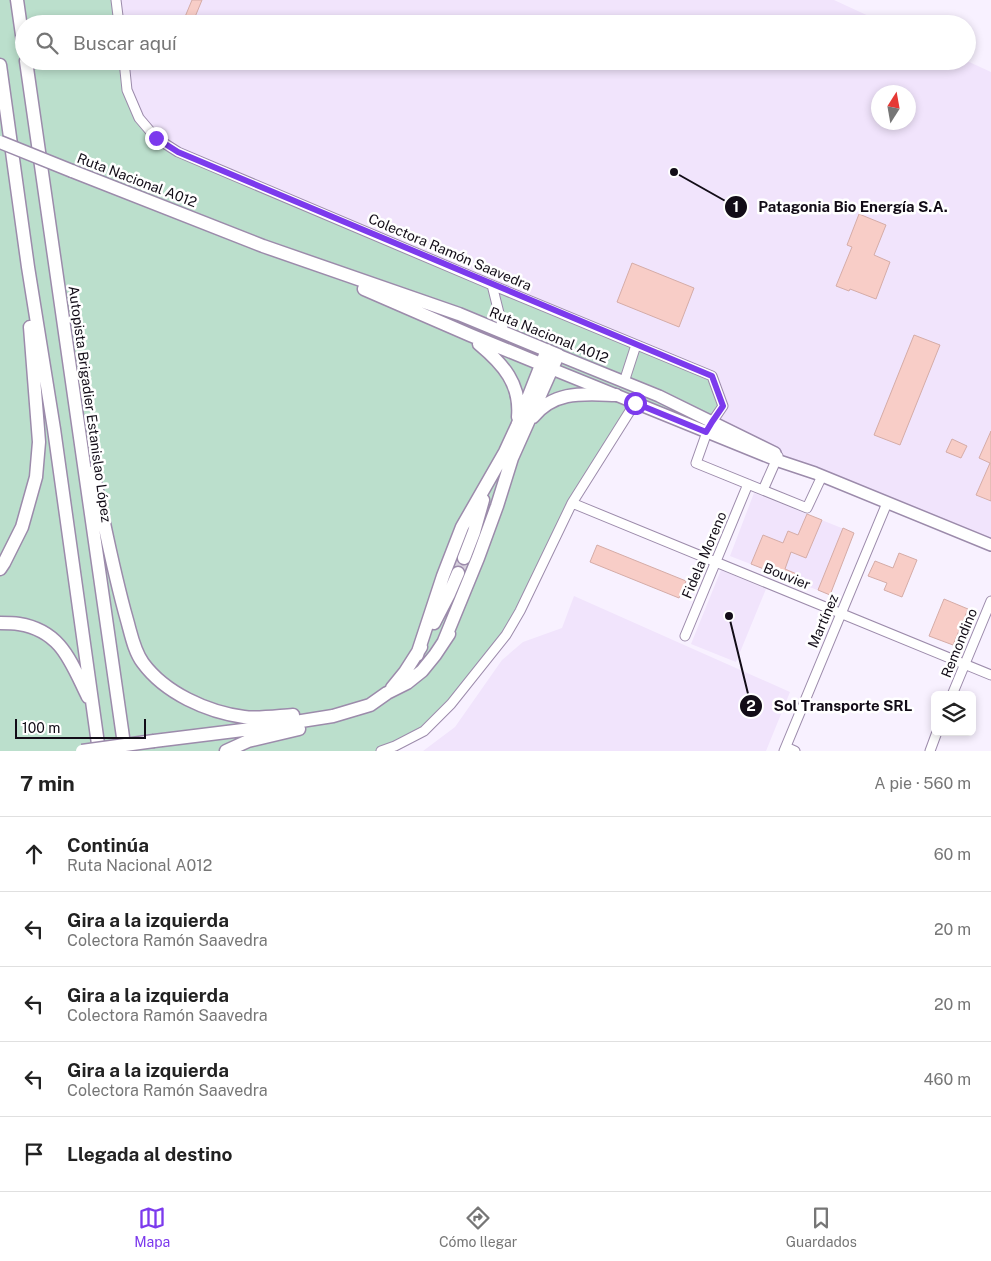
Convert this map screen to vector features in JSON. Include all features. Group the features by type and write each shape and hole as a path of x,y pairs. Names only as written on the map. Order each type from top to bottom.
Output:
{"highway":[{"path":"17,0 19,15"},
{"path":"0,65 99,751"},
{"name":"Autopista Brigadier Estanislao López","path":"27,70 125,751"},
{"name":"Ruta Nacional A012","path":"0,142 263,246 547,367"},
{"name":"Ruta Nacional A012","path":"263,246 459,314 553,352"},
{"path":"0,569 22,527 36,477 38,442 29,320 28,267"},
{"path":"470,335 507,372 516,389 518,413 522,426"},
{"path":"82,751 251,729 333,716 370,705 387,693 407,683 422,671 444,641 497,506 522,426 553,352"},
{"path":"417,655 443,576 462,527 522,426 550,402 564,396 589,394 616,395"},
{"path":"79,428 87,444 117,587 134,645 142,662 155,677 185,699 220,713 246,718 318,714 333,716"},
{"path":"487,484 464,558 497,506"},
{"path":"387,693 417,655 458,573 444,641"},
{"path":"0,623 19,624 39,629 56,641 68,656 92,706"},
{"path":"226,751 248,741 320,724 333,716"}],"main road":[{"name":"Ruta Nacional A012","path":"553,352 659,396 709,427"},
{"name":"Ruta Nacional A012","path":"547,367 635,403 709,427 819,475 991,545"}],"street":[{"path":"116,0 118,15"},
{"name":"Colectora Ramón Saavedra","path":"125,70 127,90 140,118 156,138 178,152 712,376 723,406 709,427"},
{"path":"492,285 504,333"},
{"path":"624,382 636,345"},
{"path":"381,751 424,731 451,704 506,634 520,611 572,503 635,403"},
{"path":"709,427 696,463 807,508 819,475"},
{"path":"763,490 777,457"},
{"name":"Fidela Moreno","path":"684,636 748,484"},
{"name":"Bouvier","path":"572,503 991,674"},
{"name":"Martínez","path":"785,749 887,503"},
{"name":"Remondino","path":"954,691 991,601"},
{"path":"930,751 936,736"},
{"path":"785,749 795,751"}],"shaded area":[{"path":"116,0 834,0 866,15 118,15"},
{"path":"976,65 991,72 991,545 815,473 156,138 127,90 125,70 976,70"},
{"path":"754,493 854,533 830,595 730,556"},
{"path":"721,570 766,589 736,662 691,644"},
{"path":"574,596 790,692 766,751 423,751 455,727 502,660 523,642 562,628"}],"green space":[{"path":"0,0 116,0 118,15 15,15 15,70 125,70 127,90 156,138 712,376 723,406 707,432 635,403 572,503 520,611 424,731 381,751 0,751"}],"building":[{"path":"192,0 202,0 196,15 186,15"},
{"path":"859,214 886,225 874,255 890,262 876,299 836,286 852,247 847,245"},
{"path":"632,263 694,288 679,327 617,302"},
{"path":"914,335 940,345 900,445 874,435"},
{"path":"991,431 991,501 976,495 990,463 979,458"},
{"path":"952,439 967,446 961,458 946,452"},
{"path":"807,514 822,520 806,558 791,552 785,569 799,575 797,582 751,564 763,535 783,543 788,531 798,535"},
{"path":"843,528 854,533 830,595 818,590"},
{"path":"597,545 686,581 679,598 590,562"},
{"path":"899,553 917,560 902,597 884,590 887,583 868,576 875,561 893,568"},
{"path":"944,599 968,609 953,645 929,636"}],"tunnel":[{"path":"453,571 459,556"},
{"path":"464,575 470,560"}],"place":[{"name":"Patagonia Bio Energía S.A.","path":"674,172"},
{"name":"Sol Transporte SRL","path":"729,616"}],"route":[{"path":"156,138 178,152 712,376 723,406 706,432 635,403"}]}
